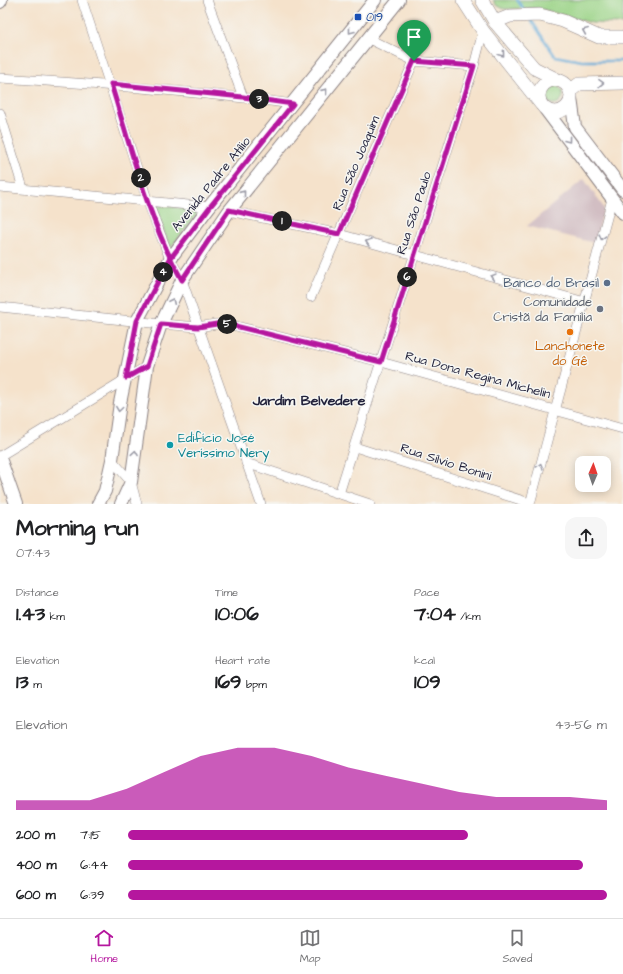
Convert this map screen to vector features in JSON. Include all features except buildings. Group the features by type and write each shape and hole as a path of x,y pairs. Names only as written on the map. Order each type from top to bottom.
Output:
{"main road":[{"path":"463,0 483,31 542,106 556,112 561,111 566,108 574,91"},
{"path":"482,0 495,22 534,68 566,84 574,91"},
{"path":"495,22 510,16 540,15 563,21 599,37 623,37"},
{"path":"542,106 539,92 541,88 548,81 558,80"},
{"path":"574,91 623,83"}],"street":[{"path":"82,0 111,84 148,202 170,259 182,280 261,504"},
{"path":"207,0 243,97"},
{"name":"Avenida Padre Atílio","path":"98,504 105,491 112,460 120,403 137,321 170,259 375,0"},
{"path":"121,504 131,482 147,366 161,324 182,280 229,210 399,0"},
{"name":"Rua São Paulo","path":"339,494 474,66 483,31"},
{"path":"367,38 414,61 474,66"},
{"name":"Rua São Joaquim","path":"310,297 414,61"},
{"path":"0,78 111,84 243,97 293,104"},
{"path":"574,91 575,127 623,190"},
{"path":"542,106 623,213"},
{"path":"0,113 23,188"},
{"path":"0,187 23,188 209,208"},
{"path":"530,503 612,199"},
{"path":"229,210 339,234 585,302"},
{"name":"Rua Dona Regina Michelin","path":"0,307 198,327 216,324 232,325 381,362 556,409 623,429"},
{"path":"16,504 0,457 147,366"},
{"name":"Rua Sílvio Bonini","path":"355,447 530,503"},
{"path":"112,460 131,482 137,504"},
{"path":"246,463 370,504"}],"shaded area":[{"path":"584,179 604,208 595,243 527,226"}],"green space":[{"path":"493,0 623,0 623,24 592,23 538,8 504,9 496,5"},
{"path":"554,86 560,89 563,95 560,101 554,104 548,101 545,95 548,89"},
{"path":"154,205 201,210 170,248"}],"waterway":[{"path":"517,0 525,11"},
{"path":"531,20 555,56 582,61 623,61"}],"place":[{"name":"019","path":"358,17"},
{"name":"Banco do Brasil","path":"607,283"},
{"name":"Comunidade Cristã da Familia","path":"600,309"},
{"name":"Lanchonete do Gê","path":"570,332"},
{"name":"Edifício José Veríssimo Nery","path":"170,445"}],"district":[{"name":"Jardim Belvedere","path":"309,401"}],"route":[{"path":"414,61 339,234 229,210 182,280 170,259 148,202 111,84 243,97 293,104 189,233 170,259 137,321 126,378 147,366 161,324 198,327 223,323 381,362 474,66 414,61"}]}
